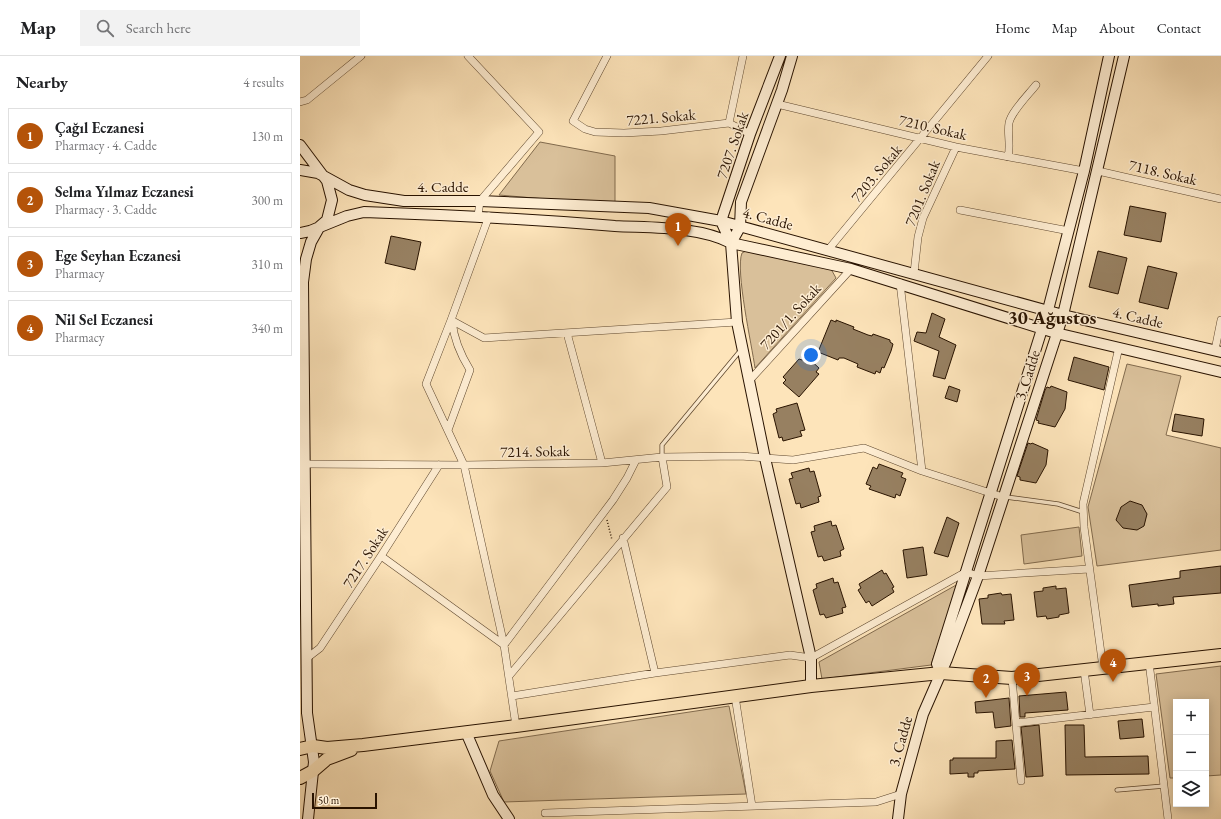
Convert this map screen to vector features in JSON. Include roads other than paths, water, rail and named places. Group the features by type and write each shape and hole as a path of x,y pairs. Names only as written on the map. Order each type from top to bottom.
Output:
{"main road":[{"path":"300,749 312,746 327,748 363,745 811,686 940,673 1012,678 1221,655"},
{"path":"300,778 313,771 327,759 363,745"}],"street":[{"path":"300,102 307,100 361,56"},
{"path":"468,56 539,132 480,201 478,216"},
{"name":"7221. Sokak","path":"607,56 574,121 585,129 596,132 624,133 661,131 729,123"},
{"path":"743,56 729,123 750,134"},
{"name":"7207. Sokak","path":"721,221 750,134 780,56"},
{"name":"7207. Sokak","path":"740,227 741,202 777,104 792,56"},
{"name":"7203. Sokak","path":"828,250 922,138 988,56"},
{"name":"3. Cadde","path":"940,673 937,664 1048,310 1084,171 1108,56"},
{"name":"3. Cadde","path":"898,819 901,794 923,714 978,576 1063,315 1124,56"},
{"path":"1008,157 1010,145 1008,129 1011,116 1036,85"},
{"name":"7210. Sokak","path":"777,104 956,147 1084,171"},
{"path":"300,144 324,176 330,187 332,200 330,214 327,220 320,226 311,242 306,259 303,282 307,714 314,762 308,819"},
{"name":"7201. Sokak","path":"914,273 918,237 923,218 956,147"},
{"name":"4. Cadde","path":"300,170 311,171 324,176 349,190 365,196 404,201 480,201 650,208 721,221 1063,315 1218,351"},
{"name":"7118. Sokak","path":"1098,171 1221,199"},
{"path":"960,210 1069,231"},
{"name":"4. Cadde","path":"300,233 310,231 347,216 364,212 489,216 622,226 650,226 719,237 731,243 851,269 900,283 1056,333 1221,372"},
{"path":"489,216 426,384 464,465 504,645 516,726"},
{"path":"721,221 731,243 737,322 765,458 811,658 811,686"},
{"path":"731,243 740,227"},
{"name":"7201/1. Sokak","path":"749,381 851,269"},
{"path":"900,283 922,471"},
{"path":"451,320 484,338 737,322"},
{"path":"448,430 470,370 460,355 454,339 451,320"},
{"path":"1218,351 1221,320"},
{"path":"567,333 602,463"},
{"path":"1103,668 1089,568 1083,504 1119,347"},
{"name":"7214. Sokak","path":"305,464 464,465 602,463 662,457 765,458 793,460 864,448 922,471 1003,497"},
{"path":"509,676 667,487 662,457"},
{"path":"504,645 605,511 627,478 636,460"},
{"name":"7217. Sokak","path":"307,658 320,648 382,556 439,465"},
{"path":"623,538 655,673"},
{"path":"382,556 504,645"},
{"path":"512,696 655,673 790,656 811,658 966,572 978,576 1089,568"},
{"path":"1148,662 1168,819"},
{"path":"1084,670 1090,715"},
{"path":"1012,678 1021,780"},
{"path":"735,696 752,806"},
{"path":"1016,723 1154,707"},
{"path":"466,732 493,795 509,819"},
{"path":"545,813 876,802 901,794"}],"lane":[{"path":"662,457 662,445 742,348"},
{"path":"1003,497 1058,504 1083,512"},
{"path":"1117,790 1165,786"}],"place":[{"name":"Çağıl Eczanesi","path":"678,246"},
{"name":"Nil Sel Eczanesi","path":"1113,682"},
{"name":"Ege Seyhan Eczanesi","path":"1027,696"},
{"name":"Selma Yılmaz Eczanesi","path":"986,698"}],"district":[{"name":"30 Ağustos","path":"1052,317"}]}
